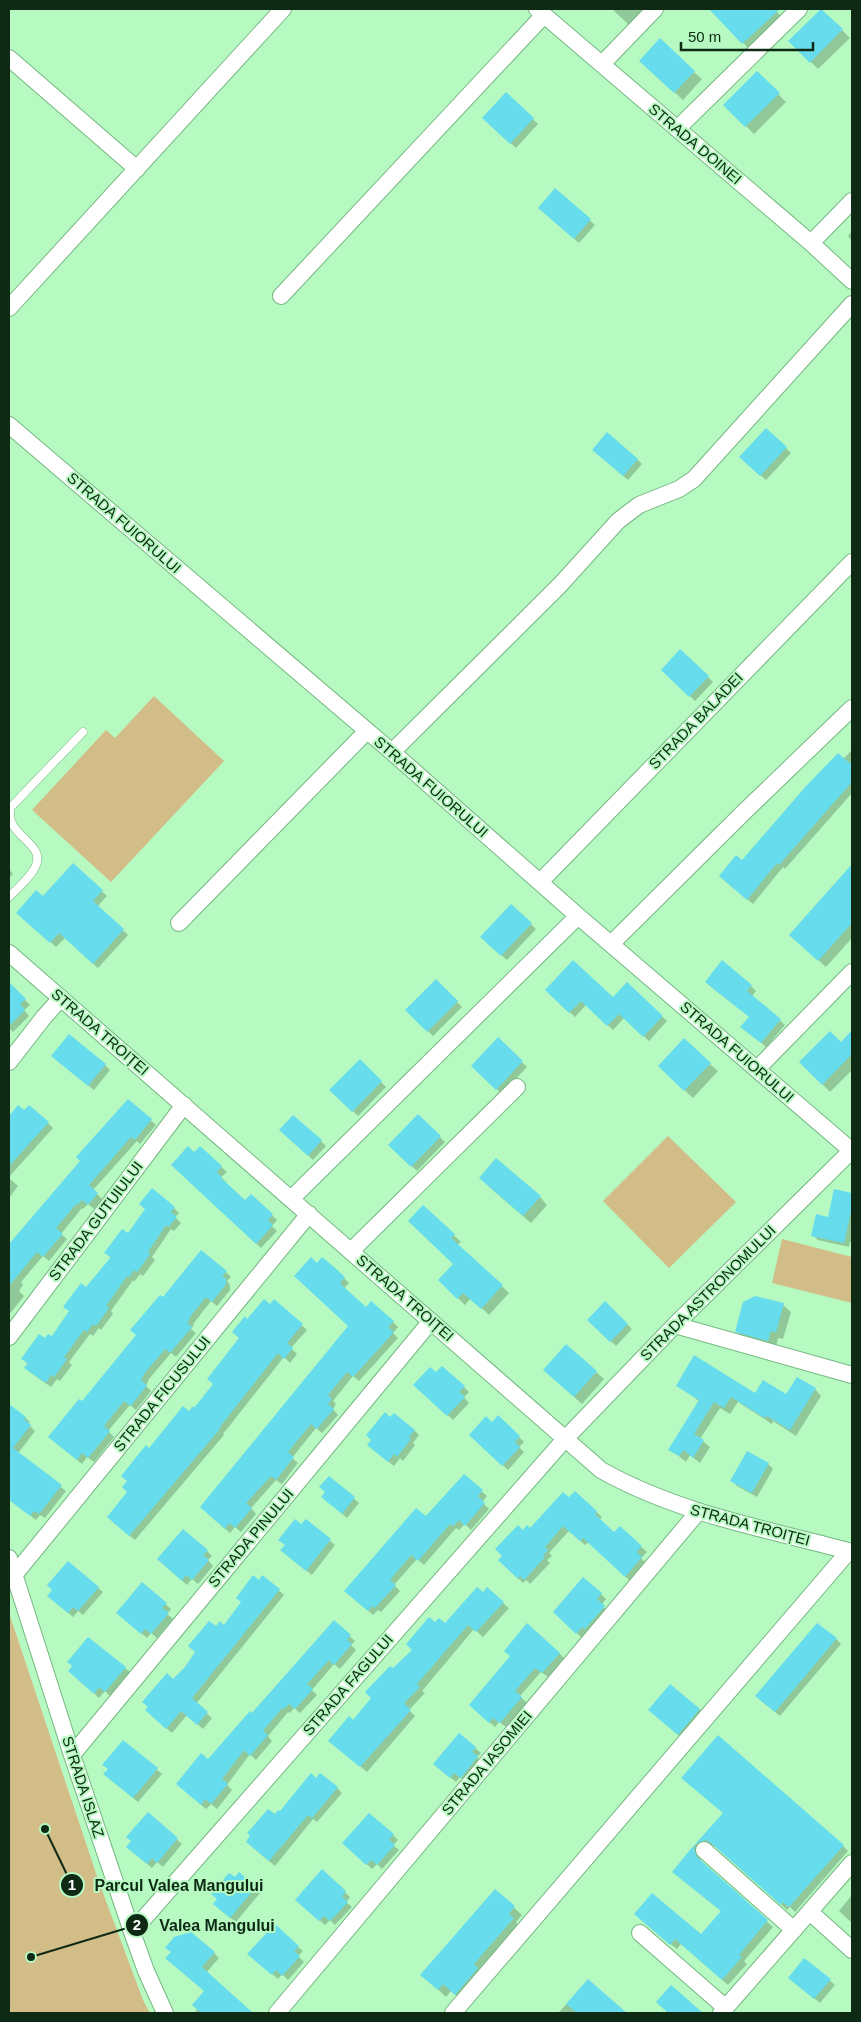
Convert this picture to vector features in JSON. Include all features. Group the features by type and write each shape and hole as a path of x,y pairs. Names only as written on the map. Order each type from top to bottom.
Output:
{"street":[{"path":"9,308 283,9"},
{"path":"602,64 655,9"},
{"path":"677,129 799,9"},
{"path":"281,296 541,12"},
{"name":"STRADA DOINEI","path":"541,12 811,243 852,281"},
{"path":"9,58 136,169"},
{"path":"811,243 852,201"},
{"path":"392,752 560,585 618,520 639,505 679,489 694,479 852,304"},
{"name":"STRADA FUIORULUI","path":"9,424 392,752 578,916 612,943 757,1069 849,1157"},
{"name":"STRADA BALADEI","path":"540,882 852,562"},
{"path":"612,943 852,708"},
{"path":"179,923 367,731"},
{"path":"291,1199 578,916"},
{"name":"STRADA TROIȚEI","path":"9,953 602,1470 626,1484 698,1512 851,1552"},
{"path":"757,1069 852,972"},
{"path":"9,1062 44,1016 61,998"},
{"path":"350,1251 517,1087"},
{"name":"STRADA GUTUIULUI","path":"9,1337 184,1105"},
{"name":"STRADA ASTRONOMULUI","path":"565,1439 675,1325 849,1157"},
{"name":"STRADA FICUSULUI","path":"15,1574 309,1214"},
{"name":"STRADA PINULUI","path":"72,1755 431,1321"},
{"path":"675,1325 852,1375"},
{"name":"STRADA FAGULUI","path":"132,1932 565,1439"},
{"name":"STRADA IASOMIEI","path":"277,2013 698,1512"},
{"path":"452,2013 851,1552"},
{"name":"STRADA ISLAZ","path":"9,1558 72,1755 132,1932 146,1971 165,2013"},
{"path":"704,1850 794,1930"},
{"path":"640,1934 724,2011 852,1863"},
{"path":"810,1912 852,1950"}],"lane":[{"path":"9,897 35,869 38,859 36,849 12,825 10,819 12,807 83,732"}],"shaded area":[{"path":"154,696 224,761 111,882 32,810 106,730 115,738"},
{"path":"668,1136 736,1202 669,1268 603,1201"},
{"path":"782,1239 852,1257 852,1303 772,1283"},
{"path":"9,1613 100,1885 143,2000 150,2013 9,2013"}],"building":[{"path":"709,9 780,9 742,44"},
{"path":"821,9 843,29 810,63 788,41"},
{"path":"660,38 695,71 674,93 639,61"},
{"path":"757,71 780,93 745,127 723,105"},
{"path":"506,92 534,118 510,144 482,118"},
{"path":"555,188 591,219 574,239 538,208"},
{"path":"766,428 787,447 760,476 739,457"},
{"path":"607,432 638,459 623,476 592,450"},
{"path":"680,649 709,676 689,697 661,670"},
{"path":"838,753 852,765 852,782 779,865 777,863 747,900 719,876 736,855 742,860 807,785"},
{"path":"73,863 103,890 93,901 124,929 93,964 59,933 50,943 16,913 36,890 43,896"},
{"path":"852,864 852,923 818,961 789,935"},
{"path":"511,904 532,923 501,956 480,937"},
{"path":"573,960 613,997 627,982 663,1016 643,1037 619,1014 607,1026 581,1001 569,1013 545,990"},
{"path":"722,960 752,985 747,991 781,1019 761,1043 740,1027 749,1017 705,982"},
{"path":"436,979 458,1001 427,1032 405,1010"},
{"path":"9,982 26,999 20,1004 25,1010 9,1026"},
{"path":"852,1030 852,1054 822,1085 799,1062 830,1031 841,1042"},
{"path":"69,1034 106,1064 88,1086 51,1056"},
{"path":"498,1037 523,1061 496,1090 471,1066"},
{"path":"684,1038 711,1063 684,1091 658,1066"},
{"path":"360,1059 382,1081 352,1112 329,1090"},
{"path":"128,1099 152,1119 135,1140 131,1137 89,1185 98,1193 88,1205 82,1200 76,1204 56,1228 63,1234 43,1257 37,1252 9,1286 9,1244 80,1161 76,1157"},
{"path":"18,1105 24,1110 29,1105 49,1122 9,1166 9,1116"},
{"path":"418,1114 441,1136 411,1167 388,1145"},
{"path":"293,1115 322,1140 308,1156 279,1130"},
{"path":"188,1146 194,1152 200,1146 222,1166 217,1172 221,1178 245,1200 251,1194 273,1214 268,1220 273,1225 256,1244 171,1165"},
{"path":"496,1158 541,1196 523,1216 479,1178"},
{"path":"152,1188 175,1207 171,1212 177,1217 168,1227 166,1225 148,1252 150,1254 137,1272 134,1270 129,1277 127,1276 106,1306 109,1308 96,1326 93,1324 87,1332 84,1330 64,1357 67,1359 54,1377 51,1375 46,1383 24,1368 28,1363 21,1359 39,1334 45,1338 48,1334 52,1336 69,1311 63,1307 81,1283 86,1287 111,1257 104,1253 122,1229 128,1233 145,1209 139,1204"},
{"path":"834,1189 852,1193 852,1207 844,1243 811,1236 816,1214 828,1217"},
{"path":"423,1205 455,1234 451,1238 503,1285 481,1309 463,1293 457,1299 438,1280 453,1264 408,1221"},
{"path":"201,1250 227,1271 222,1276 226,1279 226,1284 212,1302 206,1297 189,1318 187,1323 192,1327 170,1353 165,1349 144,1374 141,1380 147,1385 131,1406 124,1401 104,1426 110,1431 88,1458 82,1453 77,1460 48,1437 79,1399 82,1401 136,1335 130,1330 160,1295 163,1297"},
{"path":"311,1257 317,1263 322,1257 345,1277 340,1283 366,1307 371,1301 394,1321 388,1327 394,1332 353,1377 347,1372 328,1395 332,1399 328,1404 334,1409 317,1429 311,1424 288,1452 294,1457 276,1480 271,1476 246,1503 252,1508 235,1528 229,1523 225,1529 200,1507 348,1326 294,1276"},
{"path":"755,1296 784,1303 776,1332 771,1331 768,1341 735,1332 743,1302"},
{"path":"264,1299 270,1304 274,1299 303,1324 287,1343 293,1348 284,1359 278,1353 220,1429 129,1536 107,1517 127,1492 122,1487 127,1481 121,1476 146,1445 149,1448 183,1406 189,1411 193,1406 194,1408 213,1384 207,1379 239,1338 232,1332 245,1316 247,1319"},
{"path":"605,1301 628,1324 610,1342 587,1320"},
{"path":"566,1344 597,1371 574,1397 543,1370"},
{"path":"694,1355 755,1393 763,1380 786,1394 797,1377 816,1388 790,1430 767,1416 765,1418 731,1397 724,1408 714,1402 694,1434 704,1440 693,1458 684,1450 679,1456 668,1450 699,1400 676,1386"},
{"path":"442,1366 465,1386 459,1392 465,1397 447,1416 413,1385 430,1367 436,1372"},
{"path":"9,1404 26,1417 24,1419 31,1425 13,1448 62,1485 39,1514 34,1511 30,1516 9,1500"},
{"path":"385,1412 390,1417 394,1413 415,1430 409,1437 411,1439 397,1457 394,1454 388,1462 367,1445 371,1440 366,1435"},
{"path":"498,1415 520,1436 515,1442 520,1447 502,1466 469,1435 486,1416 492,1422"},
{"path":"747,1451 769,1463 752,1493 730,1481"},
{"path":"464,1474 483,1490 478,1496 485,1503 465,1526 459,1520 453,1526 450,1524 418,1561 411,1555 390,1580 396,1585 375,1608 372,1606 368,1611 344,1591 416,1508 426,1516"},
{"path":"329,1476 355,1497 342,1514 321,1497 325,1492 319,1487"},
{"path":"575,1491 597,1511 595,1514 614,1532 620,1526 642,1546 637,1552 642,1557 625,1577 583,1538 580,1541 563,1526 545,1547 548,1550 543,1555 545,1557 524,1580 520,1576 518,1579 498,1560 502,1556 495,1549 518,1525 523,1530 527,1525 530,1528 563,1492 569,1497"},
{"path":"295,1519 301,1524 306,1519 331,1539 306,1571 280,1550 285,1545 278,1540"},
{"path":"183,1529 208,1550 203,1555 209,1560 192,1580 186,1575 182,1581 157,1559"},
{"path":"68,1561 99,1587 78,1611 73,1607 68,1613 47,1596 52,1590 47,1585"},
{"path":"253,1575 259,1580 262,1575 280,1589 192,1698 208,1712 197,1725 181,1711 166,1729 145,1710 148,1707 142,1702 167,1673 173,1679 185,1667 195,1652 188,1646 209,1621 216,1626 220,1621 224,1625 241,1602 236,1598"},
{"path":"583,1577 602,1593 597,1599 605,1606 585,1629 582,1627 576,1634 553,1612"},
{"path":"142,1582 167,1603 162,1608 169,1613 151,1634 145,1629 141,1634 116,1613"},
{"path":"477,1587 483,1592 487,1587 504,1602 476,1632 468,1625 417,1684 420,1687 404,1703 411,1710 360,1767 328,1741 349,1716 353,1720 371,1698 365,1692 390,1666 393,1668 412,1650 406,1644 429,1617 435,1622 439,1618 445,1623"},
{"path":"334,1620 351,1635 347,1640 352,1644 334,1665 329,1660 307,1684 313,1689 295,1709 289,1704 284,1709 282,1708 263,1731 268,1735 250,1756 244,1750 222,1779 228,1784 211,1804 205,1799 201,1805 176,1784 201,1753 208,1759 250,1711 252,1713"},
{"path":"527,1623 560,1653 542,1673 535,1668 515,1691 522,1697 500,1723 493,1718 489,1723 469,1705 510,1656 504,1651"},
{"path":"817,1623 837,1638 775,1712 755,1696"},
{"path":"88,1637 126,1667 105,1692 99,1687 94,1694 68,1671 72,1666 67,1662"},
{"path":"670,1684 700,1709 678,1735 648,1710"},
{"path":"459,1733 476,1747 472,1752 478,1756 461,1778 454,1773 450,1778 433,1764"},
{"path":"718,1735 844,1845 789,1907 783,1902 781,1905 711,1843 706,1840 697,1843 694,1848 697,1857 768,1920 739,1955 742,1957 722,1980 675,1939 670,1945 634,1914 652,1893 701,1934 721,1911 672,1872 689,1851 723,1813 681,1778"},
{"path":"123,1740 158,1768 133,1798 103,1774 108,1769 102,1765"},
{"path":"311,1773 316,1778 320,1773 338,1787 312,1818 308,1815 269,1861 246,1842 250,1836 247,1833 268,1809 275,1814 278,1810 280,1811"},
{"path":"148,1812 178,1838 157,1863 152,1858 147,1864 126,1847 131,1841 126,1837"},
{"path":"369,1813 394,1834 389,1840 395,1845 377,1865 371,1860 366,1865 342,1843"},
{"path":"322,1869 346,1891 342,1897 348,1902 330,1921 324,1916 319,1921 295,1900"},
{"path":"239,1872 256,1887 230,1918 213,1904 217,1899 211,1894 229,1873 235,1877"},
{"path":"495,1889 515,1906 509,1914 514,1918 474,1964 478,1968 455,1995 443,1984 438,1990 420,1975"},
{"path":"275,1924 299,1946 294,1951 300,1956 282,1976 276,1970 272,1975 247,1954"},
{"path":"191,1932 215,1952 202,1967 253,2013 201,2013 192,2005 204,1991 165,1958 171,1952 165,1948 174,1937"},
{"path":"804,1958 831,1979 814,1999 788,1978"},
{"path":"588,1979 627,2013 577,2013 566,2004"},
{"path":"671,1985 703,2013 668,2013 656,2002"}],"place":[{"name":"Parcul Valea Mangului","path":"45,1829"},
{"name":"Valea Mangului","path":"31,1957"}]}
